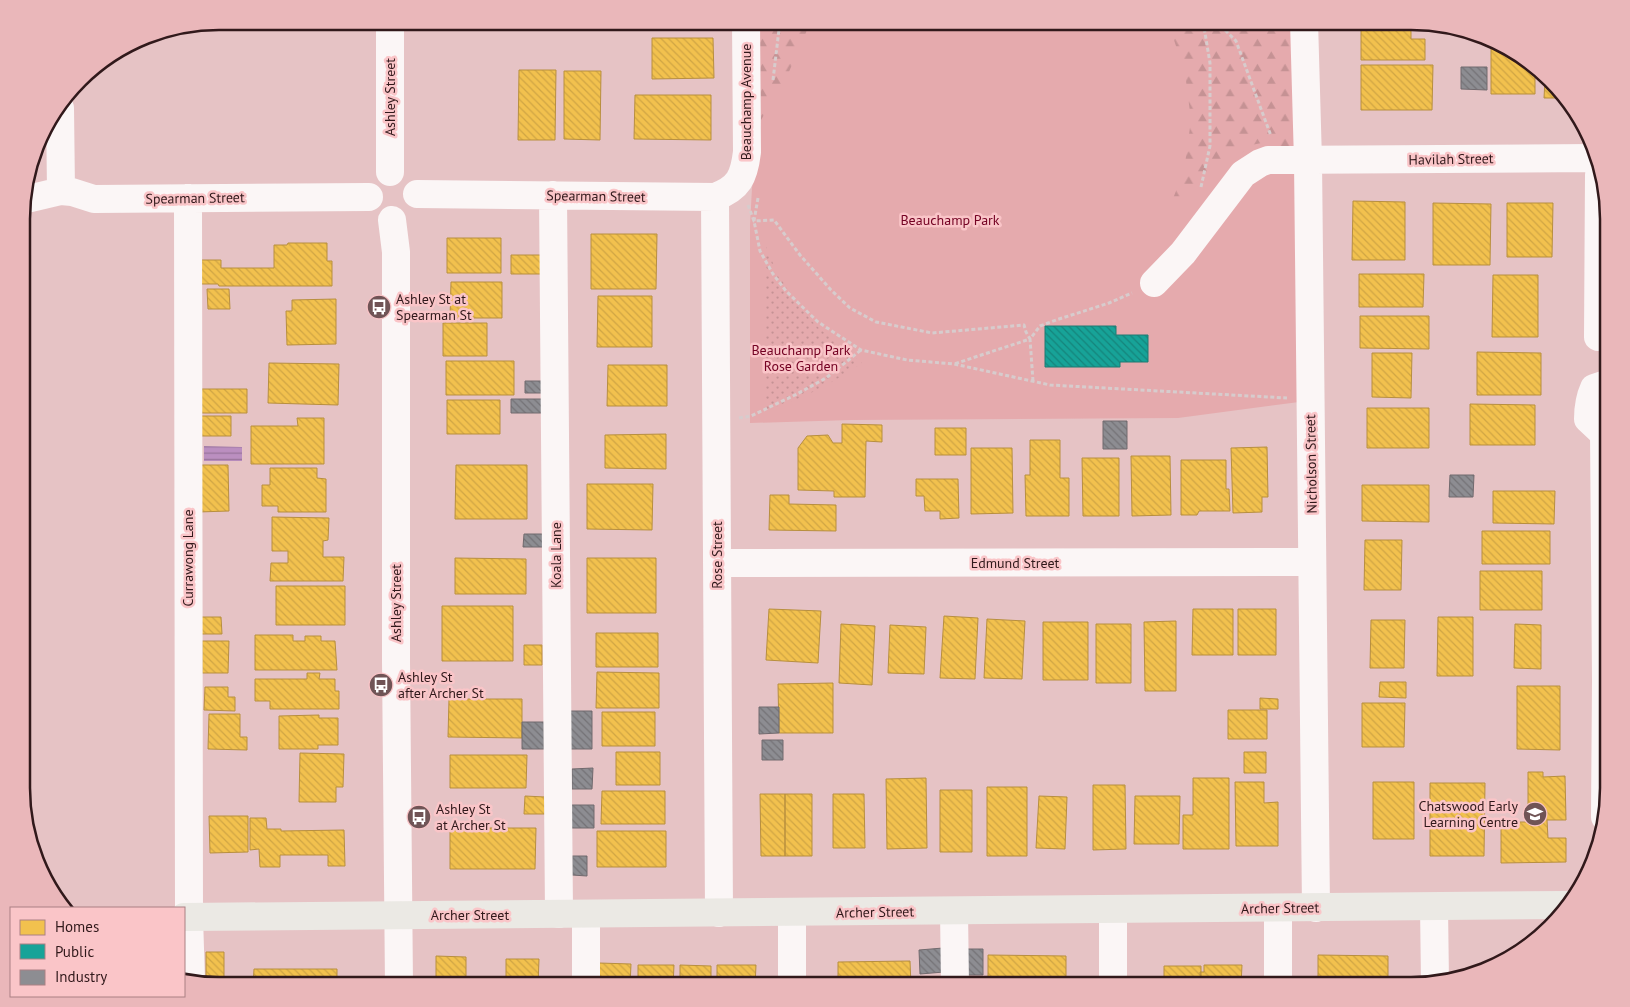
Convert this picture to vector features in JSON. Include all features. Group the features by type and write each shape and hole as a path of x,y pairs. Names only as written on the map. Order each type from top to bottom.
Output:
{"main road":[{"name":"Archer Street","path":"186,917 1558,906"}],"street":[{"name":"Ashley Street","path":"390,30 390,172"},
{"name":"Beauchamp Avenue","path":"738,182 745,168 747,152 746,30"},
{"name":"Nicholson Street","path":"1304,30 1308,161 1316,908"},
{"path":"60,117 61,191"},
{"name":"Havilah Street","path":"1154,282 1183,253 1243,174 1268,160 1590,158"},
{"path":"390,172 397,172 408,177 416,187 417,194 411,212 399,219 392,220 386,219 376,212 372,207 369,197 374,182 390,172"},
{"path":"715,197 730,192 738,182"},
{"name":"Spearman Street","path":"32,198 61,191 72,192 94,199 369,197"},
{"name":"Spearman Street","path":"417,194 715,197"},
{"name":"Koala Lane","path":"554,195 559,914"},
{"name":"Rose Street","path":"715,197 719,913"},
{"name":"Currawong Lane","path":"188,198 186,917 190,974"},
{"path":"1598,337 1599,200"},
{"name":"Ashley Street","path":"392,220 396,252 399,977"},
{"path":"1600,386 1594,388 1590,397 1588,419 1600,430"},
{"name":"Edmund Street","path":"717,563 1312,562"},
{"path":"1434,907 1435,975"},
{"path":"1278,908 1278,977"},
{"path":"1113,909 1113,977"},
{"path":"954,911 954,977"},
{"path":"792,912 792,977"},
{"path":"586,914 586,977"}],"path":[{"path":"1204,30 1210,63 1210,146 1199,199 1205,224"},
{"path":"1225,30 1236,41 1280,160"},
{"path":"738,182 754,221 760,251 786,291 818,322 861,350 906,360 954,364 1060,386 1310,399"},
{"path":"754,221 774,220 800,255 830,290 850,308 876,322 932,333 1024,325 1030,339 1033,381"},
{"path":"954,364 1030,339 1040,326 1109,304 1154,282"},
{"path":"716,418 751,416 826,378 861,350"}],"green space":[{"name":"Beauchamp Park","path":"760,30 1292,30 1299,402 1178,418 851,420 750,423 750,225 752,188 761,120"},
{"path":"760,30 807,30 788,74 761,120"},
{"path":"1171,30 1292,30 1294,166 1267,142 1251,145 1172,212 1172,201 1184,171 1191,120 1185,73"},
{"name":"Beauchamp Park Rose Garden","path":"764,240 779,275 802,310 824,333 862,363 815,391 765,410"}],"shaded area":[{"path":"204,446 242,447 242,461 204,461"}],"building: Homes":[{"path":"1361,30 1411,30 1411,39 1425,39 1425,60 1361,60"},
{"path":"652,38 713,38 714,78 652,79"},
{"path":"1491,48 1516,62 1535,77 1535,94 1491,94"},
{"path":"1361,65 1433,65 1432,110 1361,110"},
{"path":"519,70 556,70 555,140 518,140"},
{"path":"564,71 601,71 600,140 564,139"},
{"path":"1545,85 1556,98 1544,98"},
{"path":"635,95 711,95 711,140 634,139"},
{"path":"1353,201 1405,202 1405,260 1352,260"},
{"path":"1433,203 1491,204 1490,265 1433,265"},
{"path":"1507,203 1553,203 1552,257 1507,257"},
{"path":"591,234 657,234 656,289 591,289"},
{"path":"447,238 501,238 501,273 447,273"},
{"path":"288,243 327,243 327,261 332,261 332,286 219,286 218,284 201,284 201,260 221,260 221,268 274,268 274,245 287,245"},
{"path":"511,255 542,255 542,274 511,274"},
{"path":"1359,274 1424,274 1423,307 1359,307"},
{"path":"1493,275 1538,275 1538,337 1492,337"},
{"path":"451,282 502,282 502,318 450,318"},
{"path":"207,289 229,289 230,309 208,309"},
{"path":"598,296 652,296 652,347 597,347"},
{"path":"336,299 336,344 287,345 286,311 292,311 292,300"},
{"path":"1360,316 1429,316 1429,349 1360,348"},
{"path":"443,323 487,323 487,356 443,356"},
{"path":"1477,352 1541,353 1541,395 1477,395"},
{"path":"1372,353 1412,353 1411,398 1372,397"},
{"path":"446,361 514,361 514,395 446,395"},
{"path":"269,363 339,364 338,405 268,403"},
{"path":"608,365 667,365 667,406 607,406"},
{"path":"201,389 247,389 247,413 201,413"},
{"path":"447,400 500,400 500,434 447,434"},
{"path":"1470,404 1535,405 1535,445 1470,445"},
{"path":"1367,408 1429,408 1429,448 1367,448"},
{"path":"201,416 231,416 231,436 201,436"},
{"path":"297,418 324,418 324,464 251,464 251,426 298,426"},
{"path":"842,424 882,425 882,442 866,441 865,497 834,497 834,491 798,490 798,448 807,436 828,435 833,443 842,443"},
{"path":"935,428 966,428 966,455 935,455"},
{"path":"666,434 666,469 605,468 605,435"},
{"path":"1030,440 1060,440 1060,478 1069,478 1069,516 1026,516 1025,475 1030,475"},
{"path":"1267,447 1268,497 1262,497 1262,512 1233,513 1231,448"},
{"path":"971,448 1012,448 1013,513 971,514"},
{"path":"1131,456 1170,456 1171,515 1132,516"},
{"path":"1082,458 1119,458 1119,516 1083,516"},
{"path":"1181,460 1226,460 1226,489 1229,489 1230,511 1199,511 1197,515 1181,515"},
{"path":"198,465 228,465 229,511 198,512"},
{"path":"456,465 527,465 527,519 455,519"},
{"path":"270,468 317,468 317,478 326,479 326,512 278,512 278,506 262,506 262,485 270,485"},
{"path":"916,479 958,479 959,518 940,519 940,511 925,511 924,496 916,496"},
{"path":"587,484 653,484 652,530 587,529"},
{"path":"1362,485 1429,485 1429,522 1362,521"},
{"path":"1493,491 1555,491 1554,524 1493,523"},
{"path":"770,495 789,495 789,504 836,505 836,531 769,530"},
{"path":"272,517 329,518 328,540 323,541 323,557 344,557 343,581 270,581 271,563 288,563 288,551 272,551"},
{"path":"1482,531 1550,531 1550,564 1482,564"},
{"path":"1365,540 1402,540 1401,590 1364,590"},
{"path":"455,558 526,559 526,594 455,594"},
{"path":"587,558 656,558 656,613 587,613"},
{"path":"1480,571 1542,571 1542,610 1480,610"},
{"path":"276,586 345,586 345,625 276,625"},
{"path":"442,606 513,606 513,661 442,661"},
{"path":"769,609 821,611 818,663 766,660"},
{"path":"1193,609 1233,609 1233,655 1192,655"},
{"path":"1238,609 1276,609 1276,655 1238,655"},
{"path":"944,616 978,618 975,679 940,678"},
{"path":"200,617 221,617 222,634 200,634"},
{"path":"1438,617 1473,617 1473,676 1437,676"},
{"path":"987,619 1025,621 1022,679 984,678"},
{"path":"1371,620 1405,620 1404,668 1370,668"},
{"path":"1176,621 1176,691 1145,691 1144,622"},
{"path":"1043,622 1088,622 1088,680 1043,680"},
{"path":"841,624 875,626 872,685 839,683"},
{"path":"1096,624 1131,624 1131,683 1096,683"},
{"path":"1515,624 1541,625 1541,669 1514,668"},
{"path":"890,625 926,627 924,674 888,673"},
{"path":"596,633 658,633 658,667 596,667"},
{"path":"255,635 293,635 293,641 305,641 305,636 321,636 321,641 335,641 337,670 255,670"},
{"path":"202,641 229,641 228,673 202,673"},
{"path":"524,645 542,645 542,665 524,665"},
{"path":"597,672 659,673 659,708 596,708"},
{"path":"307,673 320,673 319,679 335,679 335,691 339,691 339,709 270,709 270,701 255,701 255,679 307,679"},
{"path":"1380,682 1406,682 1406,698 1379,697"},
{"path":"833,683 833,733 779,733 778,684"},
{"path":"1517,686 1560,686 1560,750 1517,749"},
{"path":"205,687 228,687 228,697 235,697 235,711 204,710"},
{"path":"1260,698 1278,699 1278,709 1260,709"},
{"path":"449,699 522,699 522,738 448,737"},
{"path":"1362,703 1405,703 1404,747 1362,747"},
{"path":"1228,710 1267,710 1267,739 1228,739"},
{"path":"602,712 655,712 655,746 602,746"},
{"path":"209,714 240,714 240,737 247,737 247,750 208,749"},
{"path":"319,715 319,718 338,718 338,745 318,745 318,749 279,749 279,716"},
{"path":"616,752 660,752 660,785 616,785"},
{"path":"1244,752 1266,752 1266,773 1244,773"},
{"path":"300,753 344,754 343,787 336,787 336,802 299,802"},
{"path":"450,755 527,755 526,788 450,788"},
{"path":"1528,772 1543,772 1543,777 1565,776 1566,820 1547,820 1548,838 1566,838 1566,862 1501,863 1501,822 1528,822"},
{"path":"926,778 927,848 887,849 886,779"},
{"path":"1193,778 1229,778 1229,849 1183,849 1183,815 1193,815"},
{"path":"1235,782 1264,782 1264,803 1278,802 1278,846 1236,846"},
{"path":"1373,782 1414,782 1414,839 1373,839"},
{"path":"1430,783 1485,783 1484,856 1430,856"},
{"path":"1093,785 1125,785 1126,849 1093,850"},
{"path":"987,787 1027,787 1027,856 987,856"},
{"path":"940,790 972,790 972,852 940,852"},
{"path":"602,791 665,791 665,824 601,824"},
{"path":"760,794 785,794 785,856 761,856"},
{"path":"785,794 812,794 812,856 785,856"},
{"path":"833,794 864,794 865,848 833,848"},
{"path":"525,796 545,797 545,814 524,814"},
{"path":"1039,796 1067,797 1065,849 1036,848"},
{"path":"1135,796 1180,796 1179,844 1134,844"},
{"path":"209,816 248,816 248,852 210,853"},
{"path":"250,818 266,818 267,829 281,829 281,831 344,830 345,866 328,866 328,855 280,855 280,867 260,867 259,849 250,850"},
{"path":"450,828 536,828 535,869 450,869"},
{"path":"597,831 666,831 666,867 597,867"},
{"path":"206,952 224,952 224,977 206,977"},
{"path":"988,955 1066,956 1066,977 988,977"},
{"path":"1318,955 1388,956 1388,977 1318,977"},
{"path":"436,956 466,957 466,977 436,977"},
{"path":"506,959 539,959 538,977 506,977"},
{"path":"910,961 911,977 838,977 838,962"},
{"path":"599,963 631,964 630,977 599,977"},
{"path":"638,965 674,965 673,977 638,977"},
{"path":"680,965 711,966 711,977 680,977"},
{"path":"717,965 756,965 755,977 717,977"},
{"path":"1204,965 1242,965 1241,977 1200,977 1200,972 1204,972"},
{"path":"1164,966 1201,966 1201,977 1164,977"},
{"path":"254,969 337,969 337,977 254,977"}],"building: Public":[{"path":"1045,326 1116,326 1116,335 1148,335 1148,362 1120,362 1120,367 1045,367"}],"building: Industry":[{"path":"1461,67 1487,67 1487,90 1461,89"},
{"path":"525,381 547,381 547,393 525,393"},
{"path":"511,399 543,399 543,413 511,413"},
{"path":"1103,421 1127,421 1127,449 1103,449"},
{"path":"1450,475 1474,475 1473,497 1449,497"},
{"path":"524,534 545,534 545,547 523,547"},
{"path":"759,707 779,707 779,733 759,734"},
{"path":"570,711 592,711 592,749 570,749"},
{"path":"522,722 544,722 544,749 522,749"},
{"path":"762,740 783,740 783,760 762,760"},
{"path":"593,768 592,789 572,789 572,769"},
{"path":"569,805 594,805 594,828 570,828"},
{"path":"572,856 587,856 587,876 572,875"},
{"path":"943,948 944,972 920,974 919,950"},
{"path":"965,949 983,949 983,975 965,975"}],"place":[{"name":"Ashley St at Spearman St","path":"379,307"},
{"name":"Ashley St after Archer St","path":"381,685"},
{"name":"Chatswood Early Learning Centre","path":"1535,814"},
{"name":"Ashley St at Archer St","path":"419,817"}]}
